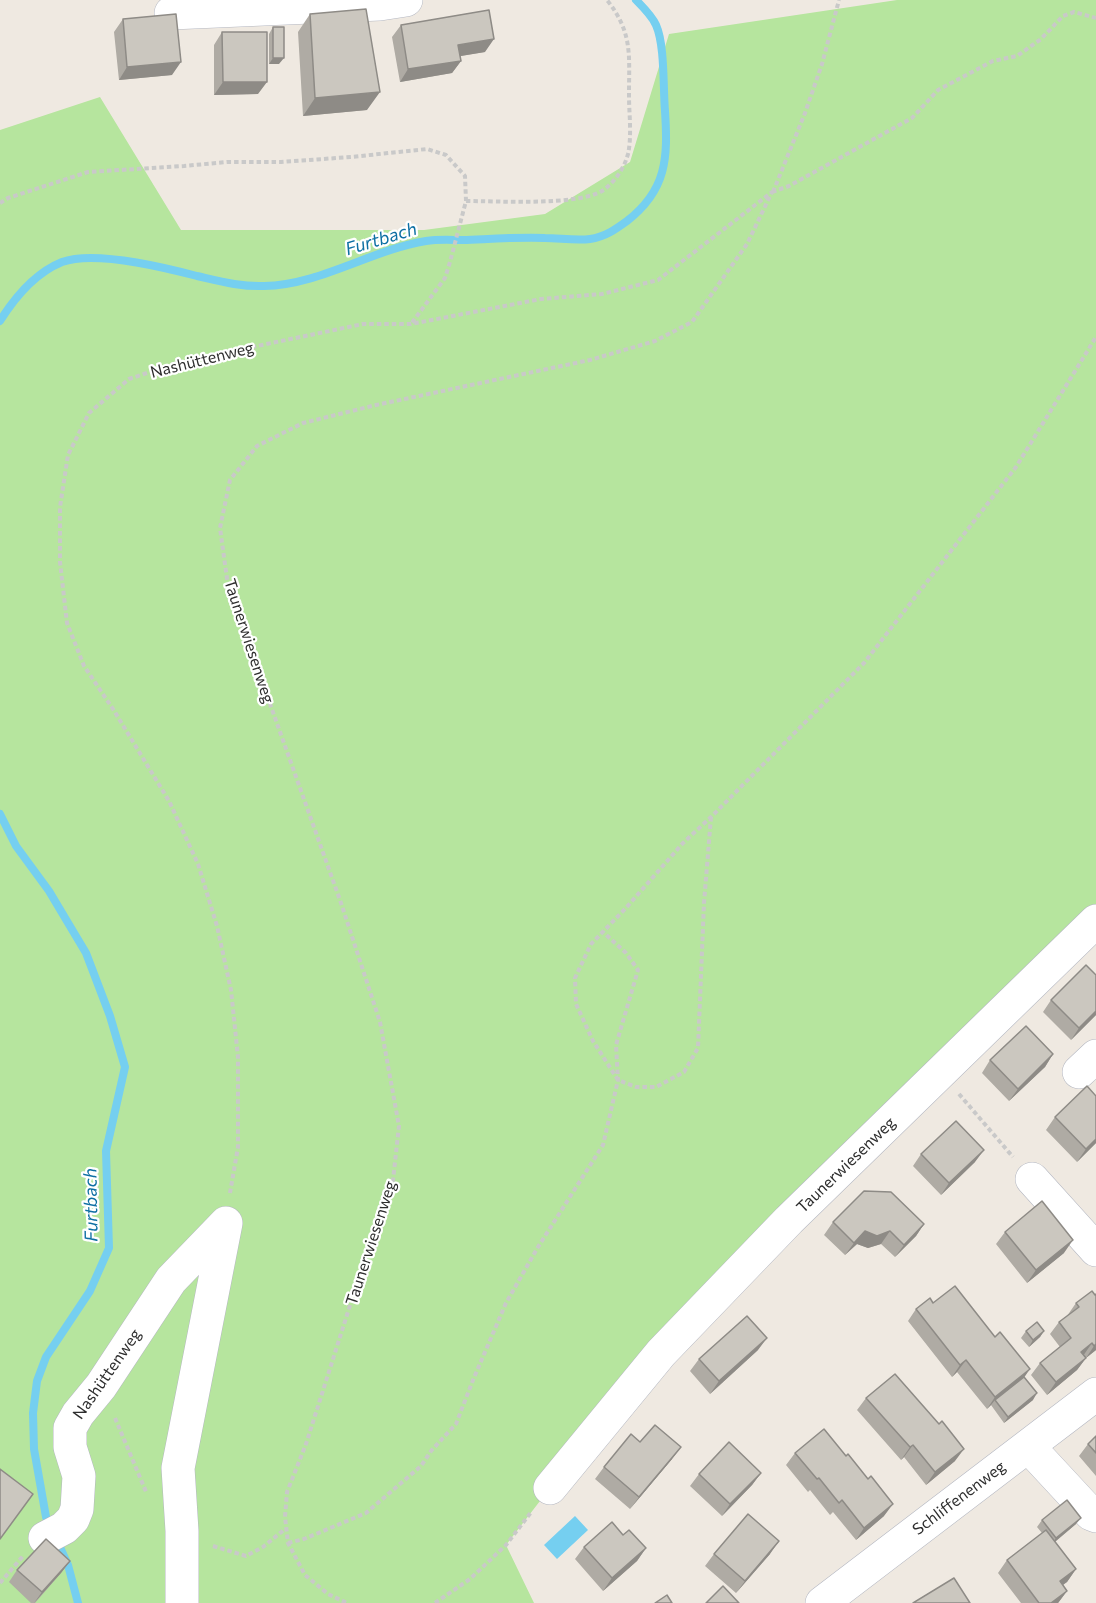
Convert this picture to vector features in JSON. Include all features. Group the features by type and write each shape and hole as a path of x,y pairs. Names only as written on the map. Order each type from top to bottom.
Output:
{"street":[{"path":"171,13 380,4 406,0"},
{"name":"Taunerwiesenweg","path":"550,1488 661,1353 789,1220 1096,921"},
{"path":"1032,1179 1096,1250"},
{"path":"182,1603 182,1531 178,1468 226,1223"},
{"name":"Nashüttenweg","path":"55,1533 73,1520 77,1509 80,1476 70,1447 70,1428 78,1414 101,1386 171,1280 226,1223"},
{"name":"Schliffenenweg","path":"822,1603 1096,1394"},
{"path":"1028,1446 1091,1514 1096,1516"}],"path":[{"path":"466,201 542,201 583,198 601,191 619,175 628,155 629,138 627,33 619,16 607,0"},
{"name":"Taunerwiesenweg","path":"347,1603 328,1594 305,1575 288,1543 285,1517 287,1492 306,1444 373,1233 393,1180 399,1126 380,1022 341,903 228,586 220,528 230,480 258,446 303,423 376,405 590,360 655,341 692,322 747,244 772,192 805,113 822,64 838,0"},
{"path":"411,324 541,299 602,294 658,280 772,192 789,186 912,118 938,90 993,61 1017,56 1041,39 1063,16 1074,12 1096,18"},
{"path":"0,203 8,198 88,172 227,162 281,162 427,149 446,155 465,176 466,201 445,278 411,324"},
{"name":"Nashüttenweg","path":"226,1223 238,1147 238,1058 231,990 218,926 198,864 169,801 114,709 84,666 68,623 60,562 60,507 68,455 89,413 129,379 180,362 363,324 411,324"},
{"path":"711,817 704,903 698,1048 684,1072 656,1087 636,1087 618,1080 593,1041 576,1004 575,978 591,944 683,843 864,663 1016,467 1096,337"},
{"path":"288,1543 304,1539 366,1513 421,1466 431,1451 456,1424 506,1303 538,1247 603,1145 618,1080 616,1045 638,970 626,952 603,932"},
{"path":"941,1073 1032,1179"},
{"path":"101,1386 148,1495 182,1531 204,1544 246,1556 263,1547 286,1528"},
{"path":"435,1603 470,1579 506,1545 550,1488"}],"green space":[{"path":"897,0 1096,0 1096,920 550,1488 506,1545 534,1603 0,1603 0,130 100,97 181,230 424,230 545,214 630,162 669,34"}],"water":[{"path":"575,1516 588,1530 557,1559 544,1545"}],"building":[{"path":"366,9 380,92 315,98 310,14"},
{"path":"489,10 494,39 458,45 461,61 408,69 401,25"},
{"path":"176,14 181,62 127,67 123,19"},
{"path":"273,27 284,27 284,58 273,58"},
{"path":"222,32 267,32 267,82 223,82"},
{"path":"1086,965 1096,975 1096,1011 1079,1028 1051,1000"},
{"path":"1026,1026 1053,1054 1018,1089 990,1060"},
{"path":"1087,1086 1096,1096 1096,1139 1086,1149 1055,1117"},
{"path":"956,1121 984,1150 949,1183 921,1154"},
{"path":"864,1191 891,1192 924,1224 904,1245 890,1231 877,1236 865,1231 854,1243 833,1222"},
{"path":"1042,1201 1073,1240 1036,1270 1005,1232"},
{"path":"955,1286 995,1337 1000,1332 1030,1369 995,1397 966,1360 960,1365 916,1309 930,1298 933,1303"},
{"path":"1092,1291 1096,1294 1096,1344 1094,1346 1092,1343 1081,1352 1086,1358 1056,1382 1040,1363 1071,1338 1059,1322 1079,1307 1076,1303"},
{"path":"747,1316 767,1338 719,1381 699,1359"},
{"path":"1037,1322 1044,1331 1033,1340 1026,1331"},
{"path":"895,1374 939,1424 942,1421 964,1449 935,1472 913,1445 910,1447 866,1398"},
{"path":"1024,1377 1037,1393 1008,1417 995,1400"},
{"path":"655,1425 681,1447 639,1497 604,1467 631,1434 640,1442"},
{"path":"824,1429 868,1479 871,1476 893,1504 864,1528 842,1500 839,1503 795,1453"},
{"path":"1096,1436 1096,1453 1088,1444"},
{"path":"729,1442 761,1473 730,1504 699,1474"},
{"path":"0,1469 33,1494 0,1539"},
{"path":"1067,1500 1081,1518 1056,1538 1042,1520"},
{"path":"748,1514 779,1541 745,1581 714,1554"},
{"path":"612,1522 623,1535 629,1530 646,1548 612,1578 584,1547"},
{"path":"1046,1530 1076,1569 1060,1581 1067,1591 1051,1603 1039,1603 1007,1560"},
{"path":"46,1539 70,1561 42,1592 17,1570"},
{"path":"954,1578 970,1603 913,1603"},
{"path":"723,1586 739,1603 706,1603"},
{"path":"667,1595 672,1603 655,1603"}],"waterway":[{"name":"Furtbach","path":"0,321 12,303 34,279 62,262 76,259 129,261 230,283 264,286 305,280 406,245 426,241 524,238 585,240 610,232 627,221 650,197 657,185 665,158 666,128 659,33 654,22 636,0"},
{"name":"Furtbach","path":"0,814 16,846 49,891 86,953 110,1016 125,1067 106,1151 109,1248 90,1291 46,1357 37,1381 33,1413 34,1449 46,1517 50,1527"},
{"name":"Furtbach","path":"56,1538 68,1565 78,1603"}]}
